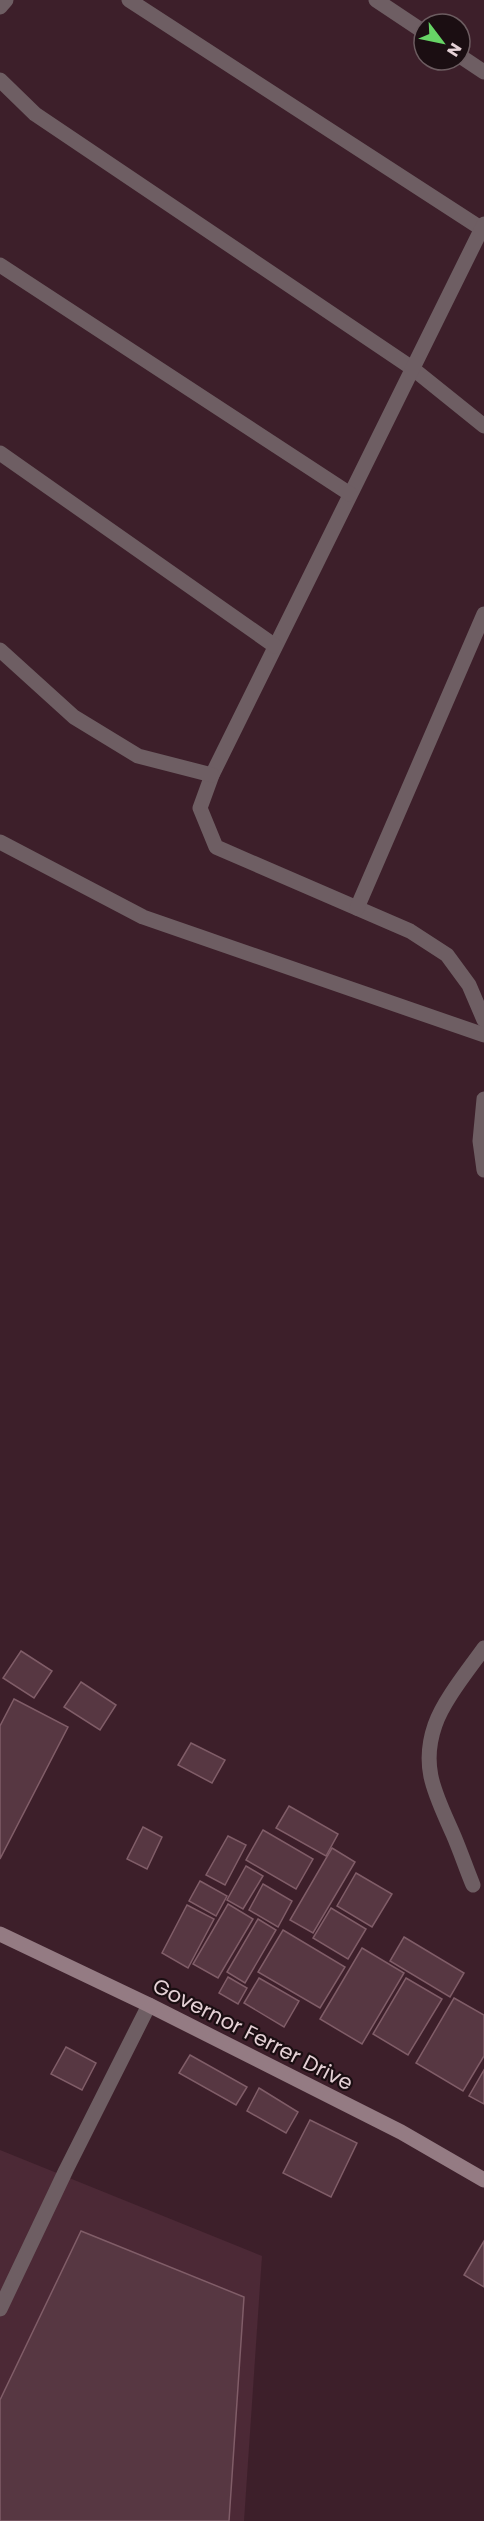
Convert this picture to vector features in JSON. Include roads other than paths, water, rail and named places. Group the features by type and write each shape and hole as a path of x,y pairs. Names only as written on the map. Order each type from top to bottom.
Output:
{"main road":[{"name":"Governor Ferrer Drive","path":"0,1934 149,2005 401,2132 484,2180"}],"street":[{"path":"0,7 6,0"},
{"path":"129,0 483,227 212,775 200,808 216,847 410,931 447,955 469,985 484,1020"},
{"path":"376,0 412,24"},
{"path":"0,80 35,114 412,368 484,426"},
{"path":"0,265 350,494"},
{"path":"0,453 275,646"},
{"path":"357,908 484,614"},
{"path":"0,650 74,717 138,756 212,775"},
{"path":"0,842 143,917 484,1035"},
{"path":"484,1099 480,1141 484,1170"},
{"path":"473,1885 432,1789 428,1753 435,1723 484,1648"},
{"path":"0,2309 66,2170 149,2005"}]}
